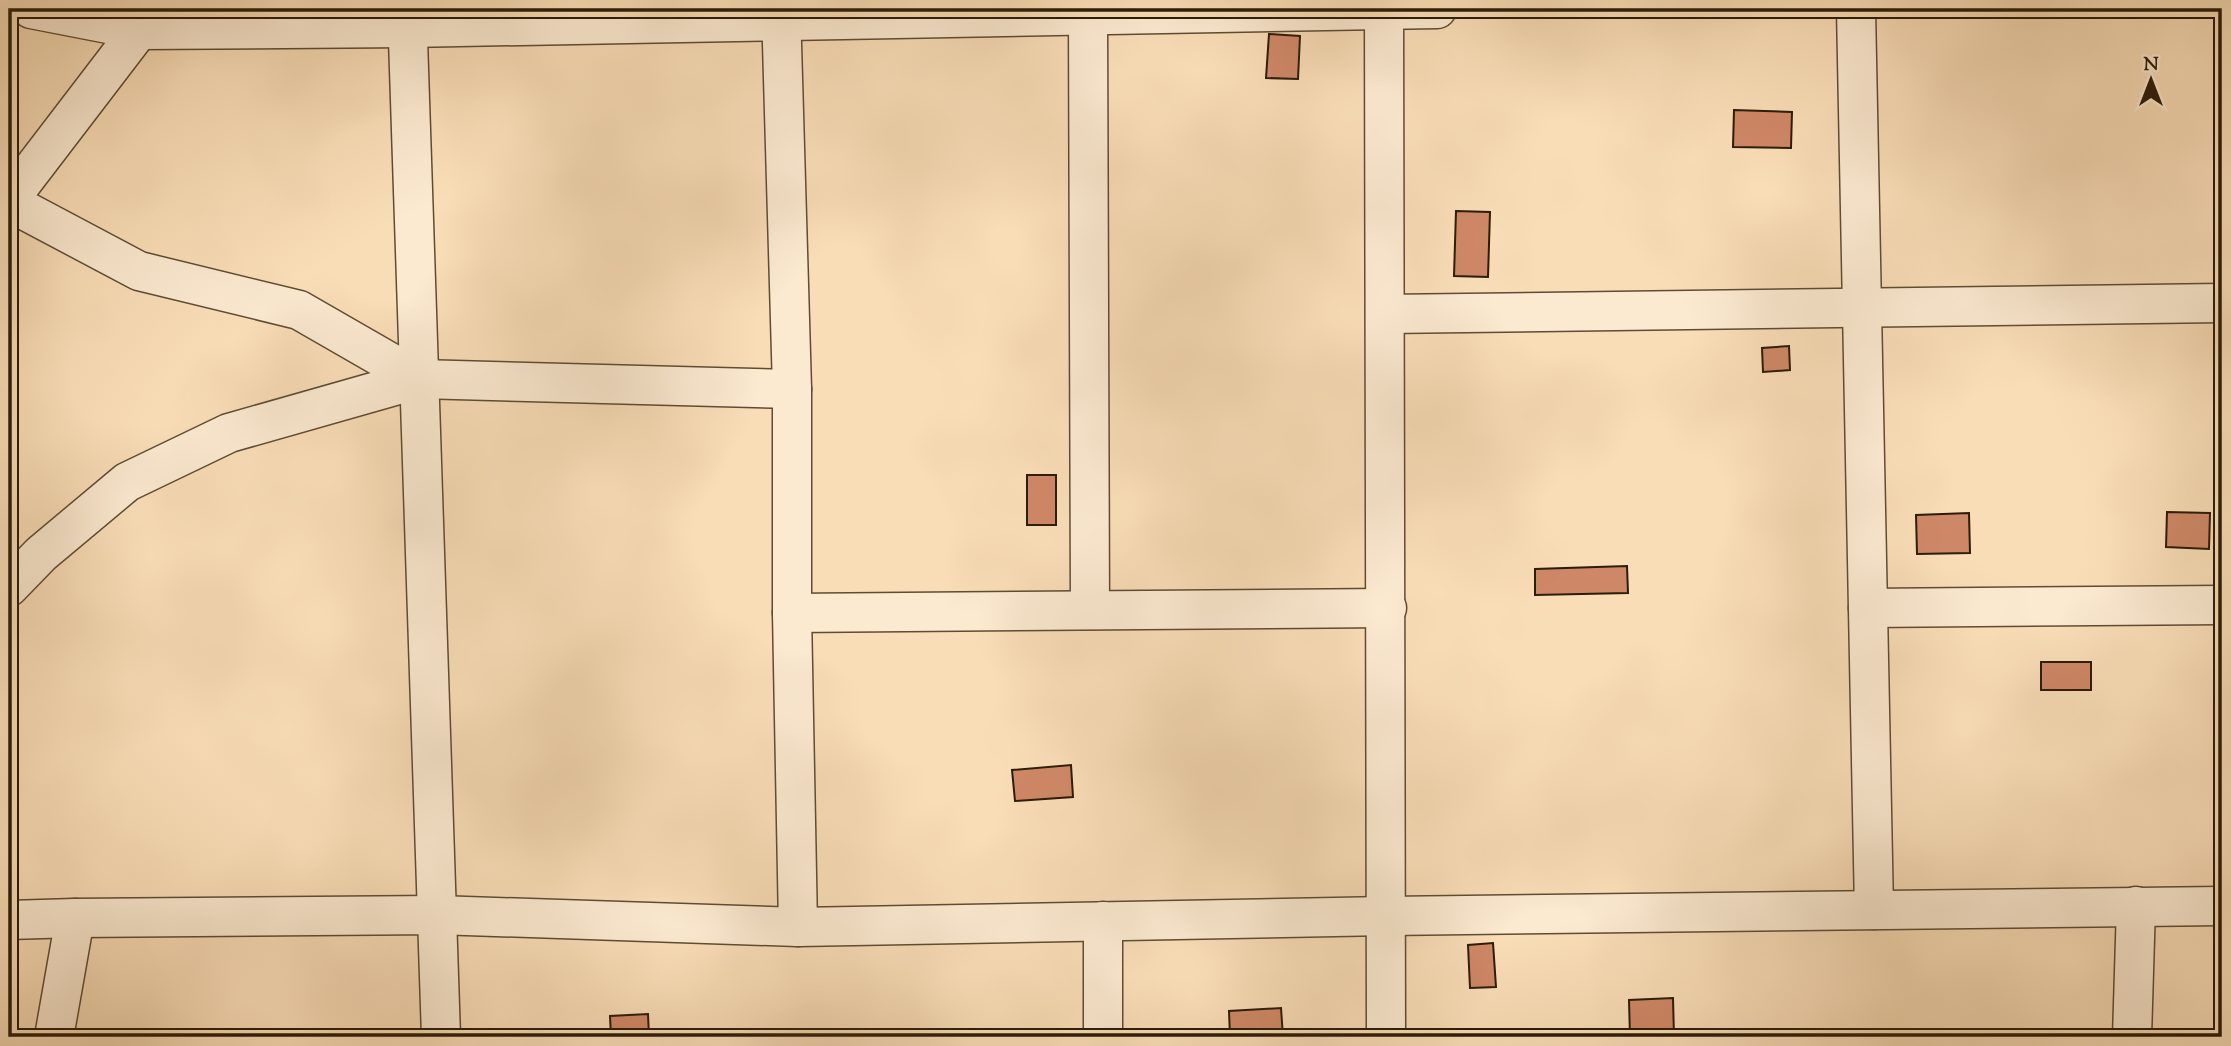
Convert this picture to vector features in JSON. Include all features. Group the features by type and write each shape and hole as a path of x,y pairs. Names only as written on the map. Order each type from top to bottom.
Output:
{"street":[{"path":"31,9 139,30 408,18 1088,15 1437,9"},
{"path":"1384,9 1386,1037"},
{"path":"1856,9 1874,910"},
{"path":"781,15 792,389 792,612 798,927"},
{"path":"1088,15 1090,610"},
{"path":"408,18 441,1037"},
{"path":"139,30 9,201 139,271 299,310 419,379"},
{"path":"1386,314 2222,303"},
{"path":"9,587 41,554 127,482 229,433 419,379 792,389"},
{"path":"1868,608 2222,605"},
{"path":"792,612 1387,608"},
{"path":"2132,1037 2136,906"},
{"path":"9,920 437,915 798,927 1387,916 2222,906"},
{"path":"54,1037 75,918"},
{"path":"1103,922 1103,1037"}],"building":[{"path":"1269,34 1300,36 1298,79 1266,78"},
{"path":"1734,110 1792,112 1791,148 1733,147"},
{"path":"1456,211 1490,212 1488,277 1454,276"},
{"path":"1789,346 1790,370 1763,372 1762,348"},
{"path":"1027,475 1056,475 1056,525 1027,525"},
{"path":"2167,512 2210,513 2209,549 2166,547"},
{"path":"1969,513 1970,553 1917,554 1916,515"},
{"path":"1627,566 1628,593 1535,595 1535,569"},
{"path":"2041,662 2091,662 2091,690 2041,690"},
{"path":"1071,765 1073,797 1015,801 1012,770"},
{"path":"1493,943 1496,987 1470,988 1468,945"},
{"path":"1673,998 1674,1037 1630,1037 1629,1000"},
{"path":"1281,1008 1283,1037 1230,1037 1229,1011"},
{"path":"648,1014 649,1037 611,1037 610,1016"}]}
